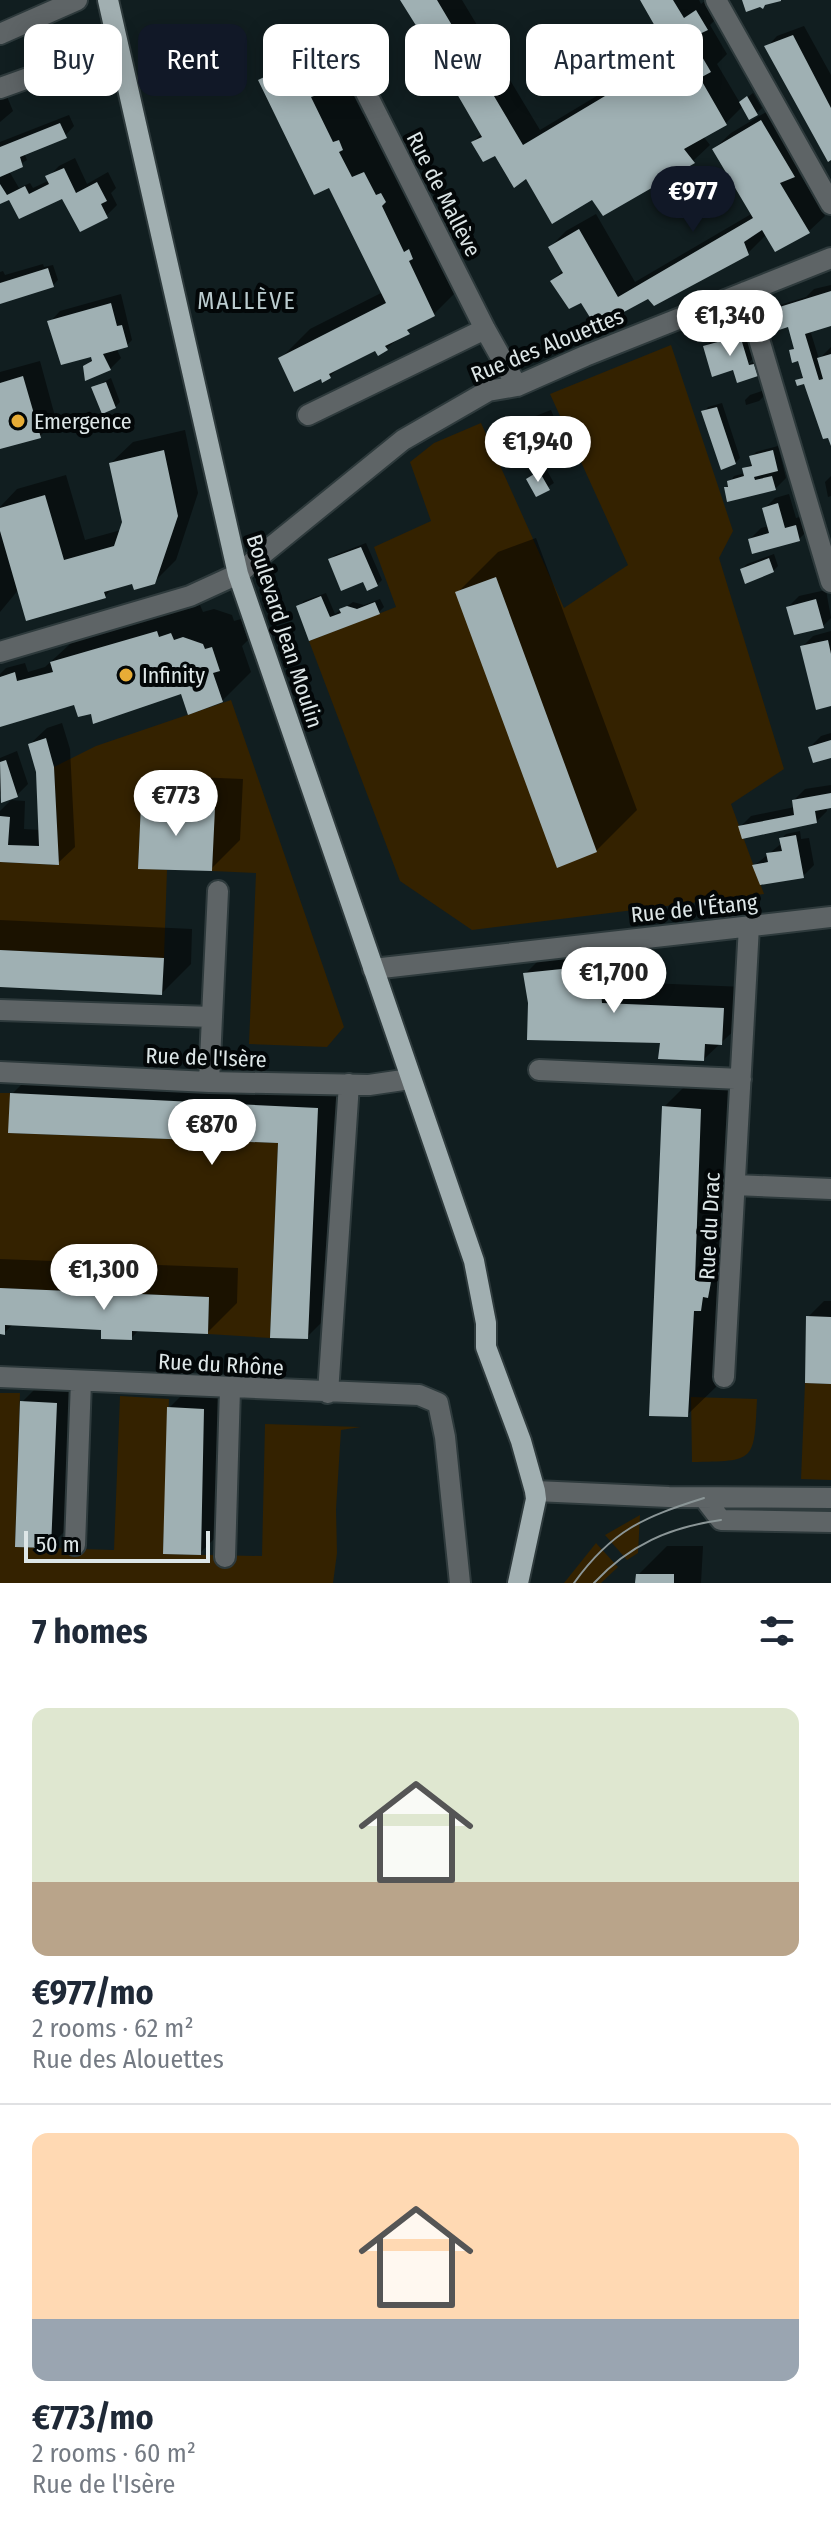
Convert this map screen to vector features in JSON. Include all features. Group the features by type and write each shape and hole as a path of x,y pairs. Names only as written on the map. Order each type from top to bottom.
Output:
{"main road":[{"name":"Boulevard Jean Moulin","path":"108,0 113,24"},
{"name":"Boulevard Jean Moulin","path":"122,64 238,574 474,1261 486,1323 486,1347 521,1441 536,1495"},
{"path":"518,1583 536,1495"}],"street":[{"path":"0,34 77,0"},
{"path":"716,0 831,204"},
{"path":"0,88 24,79"},
{"name":"Rue de Mallève","path":"368,96 517,386"},
{"name":"Rue des Alouettes","path":"0,652 190,596 238,574 403,440 488,391 517,386 831,258"},
{"path":"745,292 831,582"},
{"path":"308,415 485,329"},
{"name":"Rue de l'Isère","path":"0,1010 212,1017 218,891"},
{"name":"Rue de l'Étang","path":"373,969 831,917"},
{"name":"Rue du Drac","path":"724,1377 749,926"},
{"path":"209,1082 212,1017"},
{"path":"539,1070 741,1079"},
{"name":"Rue de l'Isère","path":"0,1072 209,1082 369,1085 410,1079"},
{"path":"328,1393 349,1084"},
{"path":"735,1185 831,1189"},
{"name":"Rue du Rhône","path":"0,1377 419,1395 438,1403 445,1437 460,1583"},
{"path":"75,1545 81,1381"},
{"path":"225,1557 230,1389"},
{"path":"536,1495 831,1498"},
{"path":"704,1498 721,1520 831,1522"}],"shaded area":[{"path":"671,345 733,531 719,558 784,769 731,804 764,894 472,930 400,881 309,641 396,607 374,547 431,521 410,462 434,443 481,423 564,608 628,565 550,394"},
{"path":"231,700 344,1027 327,1047 249,1044 256,873 212,871 214,808 141,804 138,868 167,870 164,958 0,950 0,862 59,865 54,767 96,746"},
{"path":"0,1093 10,1093 9,1133 278,1143 270,1338 208,1334 209,1297 0,1288"},
{"path":"805,1383 831,1384 831,1480 801,1479"},
{"path":"0,1393 20,1393 15,1547 114,1550 120,1396 169,1399 163,1554 262,1556 265,1424 361,1427 341,1430 336,1509 337,1553 333,1583 0,1583"},
{"path":"691,1397 757,1399 755,1435 747,1454 729,1461 692,1462"},
{"path":"640,1515 638,1553 627,1560 605,1535"},
{"path":"596,1543 618,1567 601,1583 564,1583"}],"building":[{"path":"400,0 437,0 451,24 415,24"},
{"path":"640,0 673,0 684,18 696,10 708,30 703,32 703,24 654,24"},
{"path":"742,0 781,0 781,1 746,12"},
{"path":"793,35 831,108 831,160 828,162 764,46"},
{"path":"703,58 711,72 703,76"},
{"path":"703,83 727,125 684,149 695,163 603,216 592,200 552,224 526,179 514,188 495,156 483,162 471,142 482,137 458,96 494,96 523,145 605,96 703,96"},
{"path":"266,96 314,96 311,97 333,142 339,140 343,150 339,152 352,177 364,172 376,195 381,193 386,202 382,206 404,252 409,249 413,259 409,261 435,316 407,330 410,334 385,346 388,350 378,356 375,351 329,374 331,378 322,383 321,379 294,392 278,358 386,303 329,188 314,195"},
{"path":"747,96 758,115 749,120 739,102"},
{"path":"761,120 795,177 780,183 810,233 775,252 762,230 744,242 749,255 654,306 648,299 596,327 581,303 569,309 550,281 563,273 548,247 579,229 618,297 753,218 712,149"},
{"path":"60,123 67,138 20,157 23,167 0,177 0,147"},
{"path":"64,168 76,193 97,182 107,201 101,204 108,218 80,232 62,199 19,219 9,200 0,204 0,184 7,195 25,186 29,194 49,184 45,176"},
{"path":"48,268 54,287 0,304 0,283"},
{"path":"831,291 831,326 805,334 819,380 823,379 817,358 831,354 831,446 828,438 823,439 804,384 797,386 795,380 803,378 798,361 792,363 789,350 794,349 788,327 779,330 773,309"},
{"path":"111,303 117,326 122,325 128,347 103,354 111,370 85,381 83,366 92,361 91,357 61,365 47,321"},
{"path":"739,332 749,365 754,364 758,376 737,383 733,370 712,377 703,346"},
{"name":"Emergence","path":"23,376 41,438 0,449 0,383"},
{"path":"106,382 116,408 102,414 91,387"},
{"path":"717,407 736,464 721,470 701,411"},
{"path":"540,419 550,445 521,457 510,431"},
{"path":"164,450 178,516 155,584 134,590 132,584 104,592 106,598 26,621 0,531 0,508 45,495 64,560 114,546 122,522 109,463"},
{"path":"773,450 778,471 754,477 755,480 772,476 776,490 727,502 724,487 728,487 727,481 744,476 742,468 752,466 749,456"},
{"path":"539,471 550,490 536,497 526,479"},
{"path":"778,503 785,528 796,525 800,541 752,554 748,539 769,533 762,508"},
{"path":"361,547 378,586 367,591 363,582 341,591 328,559"},
{"path":"769,558 774,572 745,584 740,569"},
{"path":"496,577 597,852 557,868 455,592"},
{"path":"321,596 330,617 341,613 339,609 347,606 357,609 375,602 380,614 309,641 296,606"},
{"path":"816,599 824,628 794,635 786,607"},
{"name":"Infinity","path":"157,631 159,637 171,633 174,640 183,637 203,644 205,649 212,647 220,671 213,673 223,702 188,715 181,694 93,724 91,714 78,717 74,705 0,727 0,677 15,672 17,681 53,672 50,662"},
{"path":"828,640 831,706 816,710 800,646"},
{"path":"46,738 54,767 59,865 0,862 0,816 10,817 8,845 39,846 36,772 28,744"},
{"path":"831,740 831,758 813,763 808,747"},
{"path":"6,760 18,797 1,803 0,762"},
{"path":"831,793 831,808 815,811 817,823 742,839 738,826 794,815 792,800"},
{"path":"141,804 215,808 212,871 138,869"},
{"path":"796,835 804,878 760,885 752,865 768,862 766,853 782,851 779,838"},
{"path":"0,950 164,958 162,995 0,987"},
{"path":"610,964 614,989 601,991 602,1003 724,1008 722,1045 705,1044 704,1061 658,1059 660,1043 527,1040 528,1003 523,973"},
{"path":"10,1093 318,1108 308,1339 270,1338 278,1143 8,1133"},
{"path":"662,1106 701,1109 695,1280 711,1282 708,1298 703,1297 701,1311 694,1311 688,1417 649,1416"},
{"path":"0,1288 209,1297 208,1334 132,1331 132,1340 101,1339 101,1330 5,1325 5,1335 0,1334"},
{"path":"806,1316 831,1317 831,1384 805,1383"},
{"path":"20,1401 57,1403 51,1548 15,1547"},
{"path":"167,1407 204,1409 201,1555 163,1554"},
{"path":"636,1574 674,1574 674,1583 635,1583"}],"tram line":[{"path":"574,1583 602,1550 631,1528 704,1498"},
{"path":"594,1583 621,1558 652,1540 685,1527 721,1520"}],"place":[{"name":"Emergence","path":"18,421"},
{"name":"Infinity","path":"126,675"}],"district":[{"name":"MALLÈVE","path":"247,301"}]}
